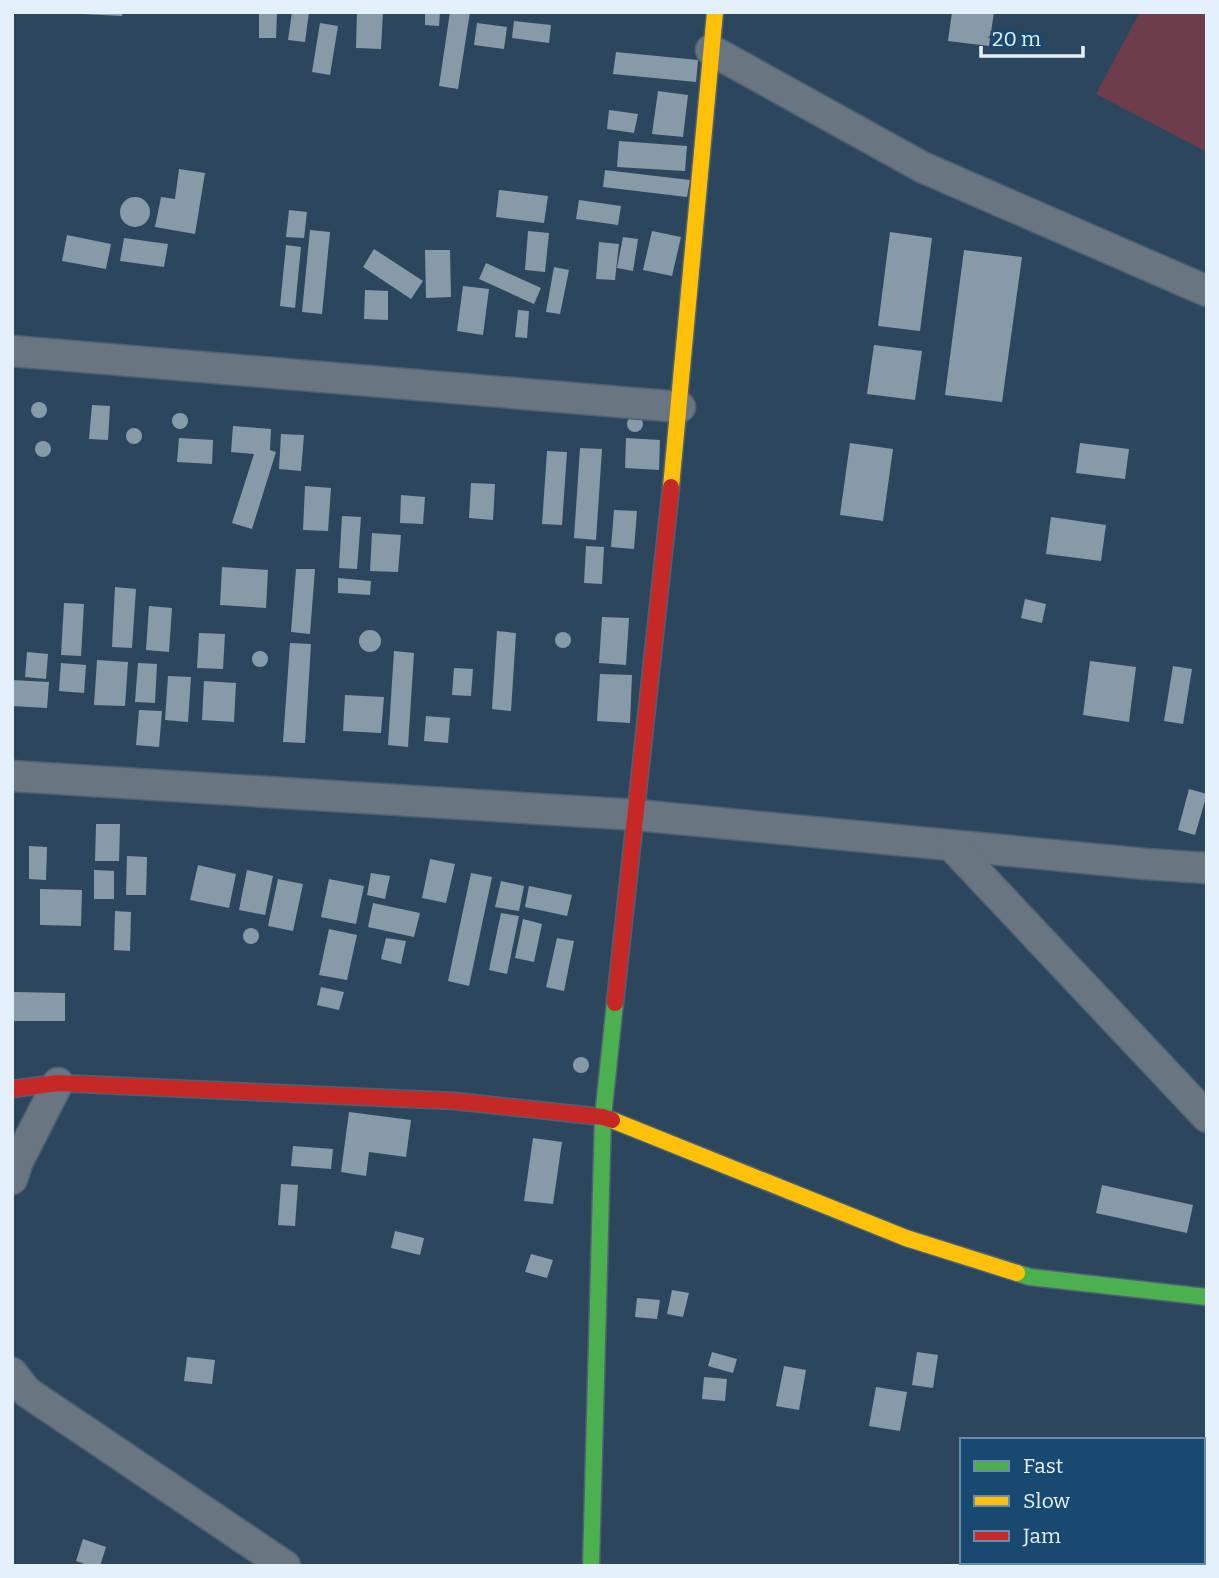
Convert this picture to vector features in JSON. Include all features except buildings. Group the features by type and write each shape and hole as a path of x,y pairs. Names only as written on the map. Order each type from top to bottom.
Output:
{"street":[{"path":"591,1566 603,1116 680,407 715,12"},
{"path":"711,50 922,167 1207,291"},
{"path":"12,351 680,407"},
{"path":"12,776 637,815 1207,868"},
{"path":"951,845 1207,1117"},
{"path":"12,1179 18,1161 58,1083"},
{"path":"12,1089 58,1083 454,1101 603,1116 906,1238 1030,1277 1207,1297"},
{"path":"12,1373 27,1392 285,1566"}],"shaded area":[{"path":"1140,12 1207,12 1207,152 1096,94"}],"traffic: fast":[{"path":"591,1566 603,1117 615,1003"},
{"path":"1017,1273 1030,1277 1207,1297"}],"traffic: slow":[{"path":"671,487 715,12"},
{"path":"612,1120 906,1238 1017,1273"}],"traffic: jam":[{"path":"615,1003 671,487"},
{"path":"12,1089 58,1083 455,1101 612,1120"}]}
